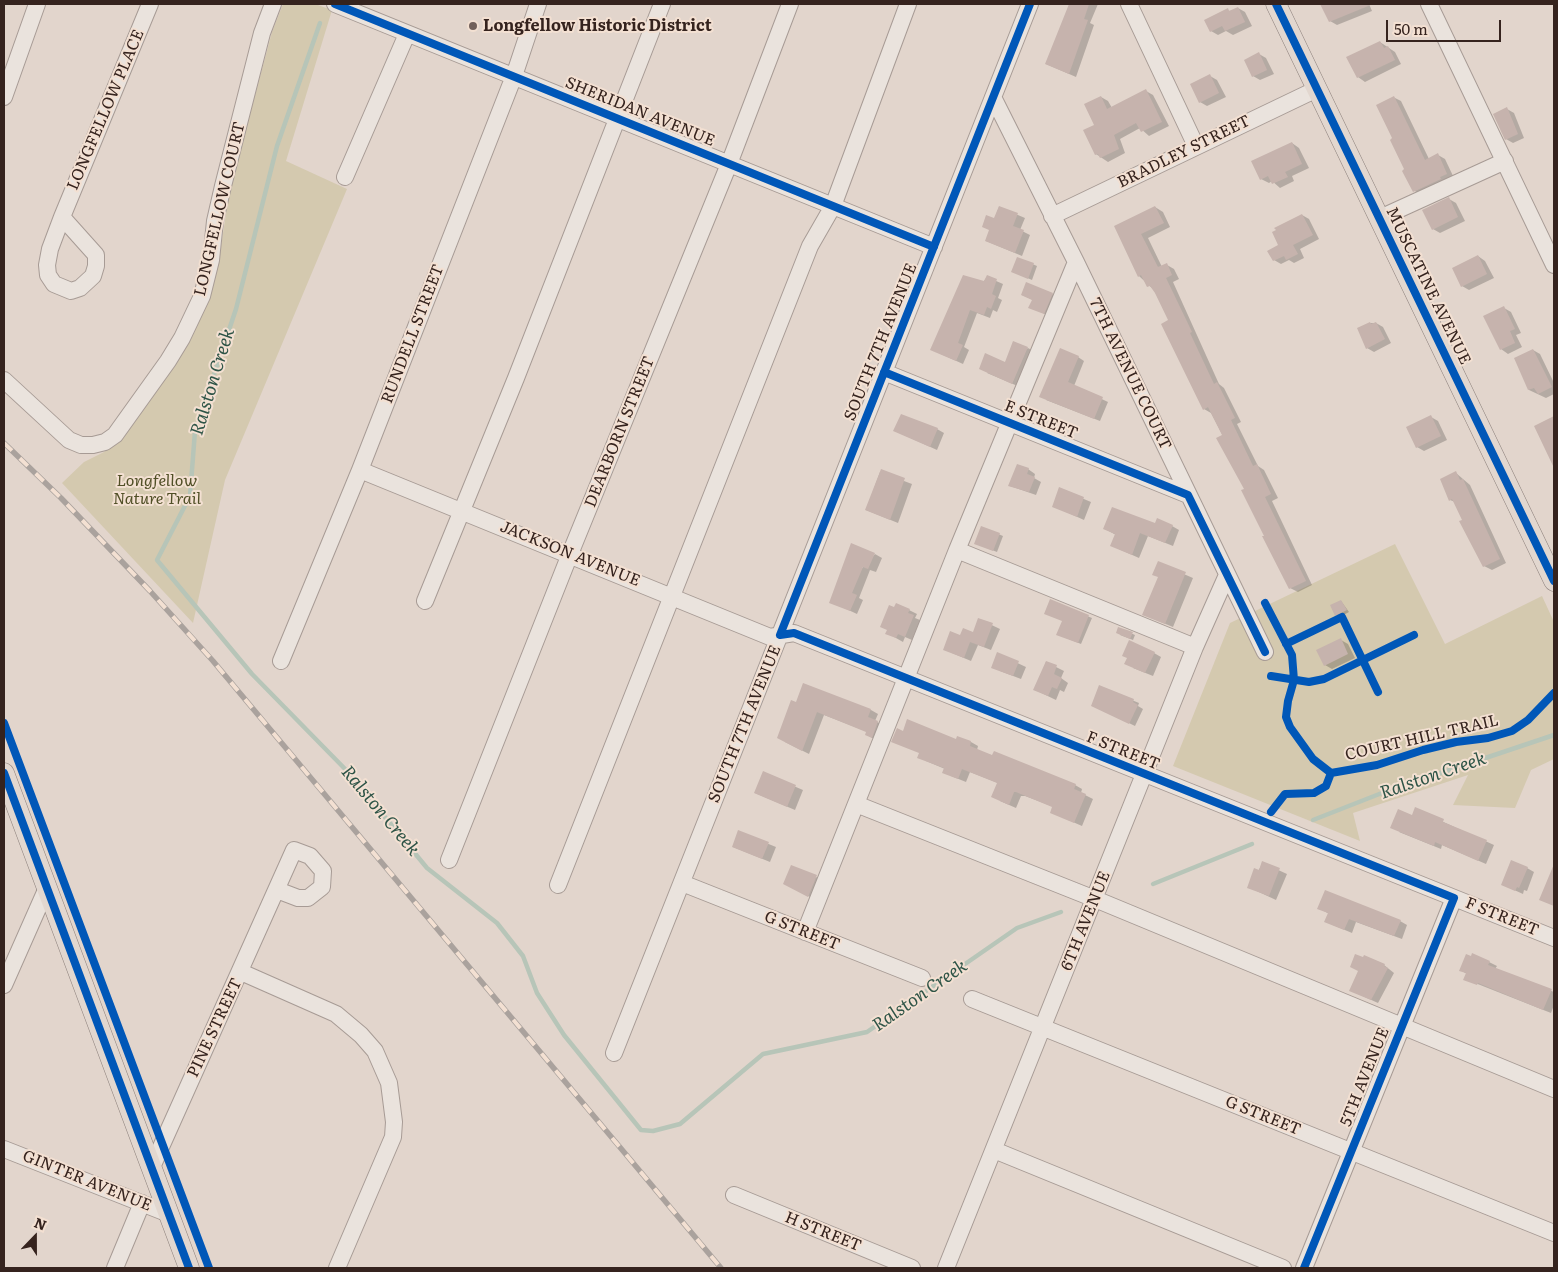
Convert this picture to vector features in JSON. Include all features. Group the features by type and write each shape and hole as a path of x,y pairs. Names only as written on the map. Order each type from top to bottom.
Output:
{"main road":[{"name":"MUSCATINE AVENUE","path":"1276,4 1554,581"},
{"path":"4,773 46,890 189,1268"}],"street":[{"path":"4,97 37,4"},
{"name":"LONGFELLOW PLACE","path":"62,217 150,4"},
{"name":"LONGFELLOW COURT","path":"4,380 69,440 81,445 93,446 105,442 115,435 182,338 202,296 212,260 215,221 222,186 262,33 274,4"},
{"name":"SHERIDAN AVENUE","path":"335,4 934,247"},
{"name":"RUNDELL STREET","path":"281,661 360,470 514,76 538,4"},
{"path":"425,601 662,4"},
{"name":"DEARBORN STREET","path":"449,860 570,554 729,164 790,4"},
{"path":"558,885 810,246 832,206 908,4"},
{"name":"SOUTH 7TH AVENUE","path":"614,1053 1030,4"},
{"path":"1129,4 1196,146"},
{"path":"1429,4 1554,265"},
{"path":"346,176 407,34"},
{"name":"BRADLEY STREET","path":"1052,216 1317,89"},
{"name":"7TH AVENUE COURT","path":"993,97 1076,262 1265,652"},
{"path":"1380,218 1505,161"},
{"path":"805,932 957,550 1076,262"},
{"name":"E STREET","path":"884,372 1188,495"},
{"name":"JACKSON AVENUE","path":"360,470 770,637 780,635"},
{"path":"957,550 1195,647"},
{"name":"6TH AVENUE","path":"946,1268 1146,775 1195,647 1227,575"},
{"name":"F STREET","path":"780,635 794,633 1554,938"},
{"path":"856,804 1095,899 1554,1089"},
{"name":"G STREET","path":"682,883 922,978"},
{"path":"4,985 46,890"},
{"name":"PINE STREET","path":"152,1167 277,890"},
{"name":"5TH AVENUE","path":"1304,1268 1454,898"},
{"path":"241,972 336,1014 361,1035 375,1051 389,1082 394,1122 393,1137 337,1268"},
{"name":"G STREET","path":"972,998 1042,1028 1554,1233"},
{"name":"GINTER AVENUE","path":"4,1149 169,1214"},
{"path":"994,1150 1283,1268"},
{"name":"H STREET","path":"734,1195 912,1268"},
{"path":"114,1268 142,1203"}],"green space":[{"name":"Longfellow Nature Trail","path":"283,4 315,4 332,10 286,161 347,189 225,480 193,623 62,483 84,462 104,452 121,435 219,259 230,188 272,32"},
{"path":"1395,544 1445,644 1542,596 1554,622 1554,759 1531,770 1515,808 1453,805 1468,775 1353,813 1360,841 1173,766 1230,623"}],"building":[{"path":"1069,4 1089,4 1084,19 1088,20 1069,74 1045,64"},
{"path":"1320,4 1373,4 1329,22"},
{"path":"1238,7 1245,22 1225,31 1222,26 1210,32 1204,20 1228,8 1229,11"},
{"path":"1380,41 1384,48 1388,46 1395,60 1357,78 1346,57"},
{"path":"1259,52 1267,70 1252,77 1244,60"},
{"path":"1210,74 1219,93 1199,103 1190,84"},
{"path":"1146,89 1162,122 1141,132 1136,123 1114,135 1119,149 1100,158 1098,154 1095,155 1083,130 1094,125 1084,104 1101,96 1107,109"},
{"path":"1394,96 1425,160 1438,153 1447,174 1440,177 1441,179 1413,192 1402,171 1404,169 1390,140 1392,138 1376,105"},
{"path":"1507,107 1518,134 1505,140 1493,114"},
{"path":"1292,142 1302,164 1285,172 1288,177 1272,184 1268,176 1260,180 1251,161"},
{"path":"1449,197 1458,217 1432,230 1422,210"},
{"path":"999,206 1018,213 1013,226 1024,230 1015,253 985,241 989,230 982,227 986,215 994,218"},
{"path":"1155,206 1164,223 1141,234 1158,267 1167,263 1172,275 1166,278 1192,332 1190,333 1214,384 1217,382 1235,418 1231,420 1253,466 1257,464 1271,494 1265,497 1306,581 1289,589 1241,490 1244,489 1216,438 1222,435 1208,407 1203,410 1161,324 1168,320 1155,293 1150,286 1147,287 1141,275 1138,277 1114,226"},
{"path":"1302,214 1313,235 1293,245 1298,254 1286,260 1284,256 1273,261 1267,251 1278,245 1272,232 1276,230 1274,228"},
{"path":"1478,255 1487,274 1461,287 1452,268"},
{"path":"1017,257 1034,263 1028,279 1011,272"},
{"path":"963,275 984,281 987,275 997,279 992,294 996,296 991,309 987,307 984,315 970,310 958,343 963,345 956,361 930,350"},
{"path":"1026,282 1053,293 1044,314 1028,308 1032,300 1021,295"},
{"path":"1504,306 1515,329 1510,331 1515,343 1500,350 1483,316"},
{"path":"1370,322 1371,324 1376,322 1385,339 1366,349 1357,328"},
{"path":"1013,341 1028,347 1012,384 979,369 985,353 1005,362"},
{"path":"1060,348 1079,356 1068,382 1103,397 1094,419 1039,397"},
{"path":"1533,349 1552,387 1538,394 1534,388 1528,390 1514,358"},
{"path":"901,414 938,428 930,447 893,431"},
{"path":"1431,415 1441,436 1416,448 1406,427"},
{"path":"1554,416 1554,468 1534,426"},
{"path":"1017,464 1029,468 1027,474 1035,477 1029,492 1008,486"},
{"path":"881,469 905,478 890,520 865,510"},
{"path":"1456,471 1460,480 1463,479 1500,559 1483,567 1459,521 1462,520 1452,499 1449,501 1440,479"},
{"path":"1059,487 1084,497 1077,517 1052,507"},
{"path":"1112,507 1155,523 1157,518 1173,525 1165,543 1140,533 1132,555 1110,546 1115,534 1103,529"},
{"path":"981,526 1000,533 993,551 974,544"},
{"path":"851,543 875,553 868,569 863,567 852,593 857,595 850,611 829,603"},
{"path":"1158,561 1186,572 1165,624 1142,615 1158,577 1152,575"},
{"path":"1050,599 1089,615 1078,643 1056,635 1062,621 1044,614"},
{"path":"1341,600 1347,610 1335,616 1330,605"},
{"path":"896,603 910,609 908,613 914,615 905,637 898,634 896,638 885,634 887,630 880,627 889,605 894,607"},
{"path":"978,618 993,623 984,647 970,642 964,658 943,650 950,631 960,635 963,628 973,632"},
{"path":"1118,627 1133,632 1130,639 1116,633"},
{"path":"1341,638 1348,654 1324,666 1316,650"},
{"path":"1129,640 1155,652 1145,673 1124,664 1127,658 1122,656"},
{"path":"997,652 1019,661 1013,676 991,668"},
{"path":"1046,661 1057,665 1054,674 1062,678 1057,689 1052,687 1048,696 1033,690"},
{"path":"803,683 871,709 868,717 878,721 872,738 865,735 866,732 817,712 802,751 777,738 791,700 796,702"},
{"path":"1099,685 1134,699 1133,702 1138,705 1129,724 1091,706"},
{"path":"907,719 956,739 957,736 971,741 970,746 992,755 994,751 1076,784 1074,789 1086,794 1074,823 1050,813 1052,807 1016,792 1014,792 1009,805 991,797 997,783 962,769 958,779 942,773 944,768 917,758 919,753 891,742 897,728 903,731"},
{"path":"763,771 796,785 787,807 754,793"},
{"path":"1415,807 1444,819 1443,822 1487,840 1478,861 1435,842 1434,846 1390,828 1398,809 1412,815"},
{"path":"738,830 769,842 762,859 732,847"},
{"path":"1511,860 1528,867 1519,888 1517,887 1515,891 1501,885"},
{"path":"1262,861 1280,868 1269,896 1247,888 1254,868 1259,870"},
{"path":"1554,864 1554,906 1539,900"},
{"path":"791,865 817,875 808,897 783,884"},
{"path":"1325,890 1401,920 1394,936 1349,919 1344,930 1324,922 1328,913 1317,909"},
{"path":"1472,953 1490,961 1488,965 1552,989 1543,1010 1478,983 1477,985 1463,980 1466,973 1459,971 1466,954 1471,956"},
{"path":"1355,954 1363,957 1364,955 1385,964 1384,966 1388,968 1371,1000 1349,991 1358,971 1350,967"}],"waterway":[{"name":"Ralston Creek","path":"320,23 277,146 236,309 195,431 190,496 157,560 252,674 347,771 427,868 497,923 523,956 537,993 564,1035 641,1130 653,1131 680,1124 763,1054 867,1032 1017,928 1061,912"},
{"name":"Ralston Creek","path":"1313,820 1387,791 1554,735"},
{"name":"Ralston Creek","path":"1153,884 1252,844"}],"railway":[{"path":"4,443 61,498 150,591 213,661 721,1268"}],"cycle path":[{"path":"335,4 934,247"},
{"path":"1030,4 780,635 794,633 1454,898 1304,1268"},
{"path":"1276,4 1554,581"},
{"path":"884,372 1188,495 1265,652"},
{"path":"1265,603 1292,655 1294,680 1286,717 1290,727 1313,759 1331,773"},
{"path":"1286,644 1342,617 1378,692"},
{"path":"1271,676 1309,682 1324,679 1414,635"},
{"name":"COURT HILL TRAIL","path":"1271,812 1285,794 1314,793 1326,786 1331,773 1377,765 1423,750 1456,742 1488,738 1512,731 1528,720 1554,693"},
{"path":"4,723 209,1268"},
{"path":"4,773 189,1268"}],"place":[{"name":"Longfellow Historic District","path":"473,26"}]}
